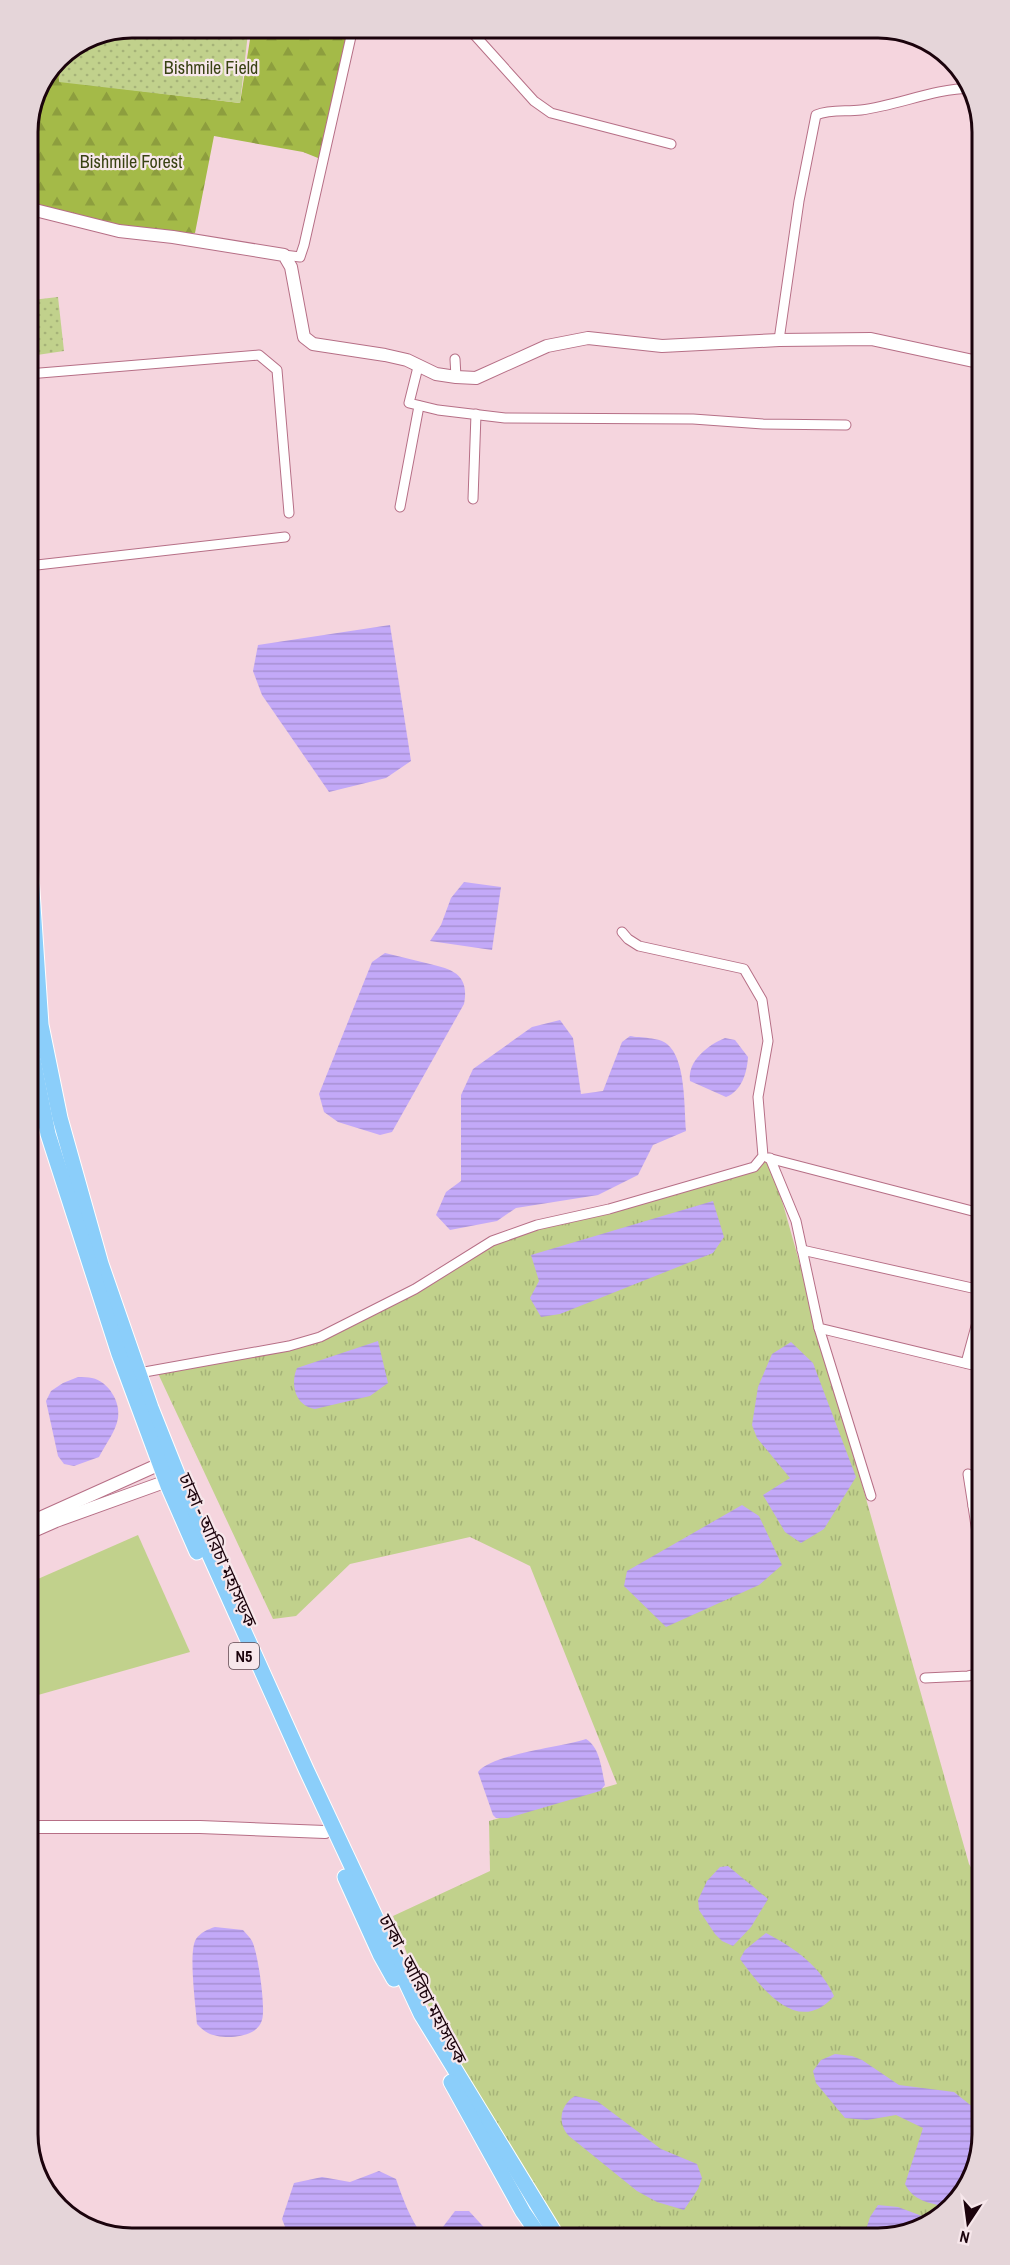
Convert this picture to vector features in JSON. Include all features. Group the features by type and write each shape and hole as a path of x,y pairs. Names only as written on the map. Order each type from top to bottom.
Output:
{"highway":[{"name":"N5","path":"38,980 41,1025 60,1118 101,1264 139,1372 210,1556 306,1769 421,2014 546,2228"},
{"name":"ঢাকা - আরিচা মহাসড়ক","path":"38,1084 48,1134 119,1354 160,1464 226,1617 380,1954 523,2212 542,2228"}],"street":[{"path":"38,211 119,231 174,237 300,258 351,38"},
{"path":"477,38 534,101 551,113 671,144"},
{"path":"778,339 799,201 816,116 826,111 861,110 950,88 962,88"},
{"path":"284,255 291,267 304,337 313,344 406,360 436,374 476,378 547,346 588,338 662,346 778,339 871,339 972,361"},
{"path":"38,373 259,355 277,370 289,513"},
{"path":"455,359 456,377"},
{"path":"418,367 409,403 505,418 693,419 763,424 846,425"},
{"path":"400,507 419,406"},
{"path":"473,499 476,414"},
{"path":"38,565 285,537"},
{"path":"622,932 639,946 744,969 762,1000 768,1041 758,1097 767,1157 796,1221 819,1328 871,1496"},
{"path":"767,1157 972,1211"},
{"path":"139,1372 289,1346 320,1337 415,1289 492,1241 537,1226 609,1209 754,1167 767,1157"},
{"path":"802,1250 972,1288"},
{"path":"819,1328 972,1364"},
{"path":"966,1363 972,1341"},
{"path":"38,1519 160,1464"},
{"path":"968,1474 972,1488"},
{"path":"38,1529 167,1481"},
{"path":"925,1678 972,1675"},
{"path":"38,1827 200,1827 325,1832"}],"green space":[{"name":"Bishmile Field","path":"119,38 247,38 240,103 59,82 61,70 69,61 84,50 101,42"},
{"name":"Bishmile Forest","path":"250,38 352,38 323,160 303,152 214,136 195,233 119,231 38,210 38,125 47,90 61,70 59,81 240,103"},
{"path":"58,297 64,351 38,355 38,299"},
{"path":"770,1158 972,1869 972,2146 968,2164 957,2186 951,2193 938,2193 936,2208 909,2223 879,2228 557,2228 522,2180 421,1992 393,1916 490,1871 489,1821 617,1784 530,1566 470,1537 350,1564 296,1616 273,1619 155,1367 320,1337 518,1232"},
{"path":"138,1535 190,1652 38,1695 38,1579"}],"shaded area":[{"path":"390,625 411,761 386,778 329,792 262,695 253,671 258,645"},
{"path":"464,882 501,887 492,950 430,941 441,925 451,898"},
{"path":"385,953 451,970 461,979 465,994 464,1004 392,1132 380,1135 338,1122 324,1112 319,1094 372,962"},
{"path":"560,1020 573,1038 581,1094 603,1091 622,1042 630,1036 654,1039 667,1044 678,1061 681,1072 686,1131 653,1145 638,1175 598,1195 516,1208 497,1221 450,1230 436,1215 446,1192 461,1181 461,1095 473,1069 532,1027"},
{"path":"725,1038 735,1040 748,1057 745,1075 740,1086 726,1097 690,1081 695,1060 706,1049"},
{"path":"713,1201 724,1237 713,1253 560,1314 541,1317 530,1298 539,1281 531,1255"},
{"path":"378,1341 388,1383 370,1396 315,1409 303,1404 299,1399 294,1387 297,1368"},
{"path":"791,1342 813,1363 856,1477 824,1529 801,1543 785,1532 763,1495 790,1478 757,1438 752,1425 758,1387 772,1354"},
{"path":"78,1377 98,1380 108,1388 117,1405 118,1418 99,1457 74,1466 64,1464 58,1456 46,1401 51,1391"},
{"path":"742,1505 759,1516 782,1565 759,1585 666,1627 624,1586 627,1571"},
{"path":"586,1739 591,1743 600,1760 605,1785 600,1791 508,1818 496,1818 493,1815 478,1772 497,1760"},
{"path":"728,1866 768,1899 751,1927 733,1946 722,1941 715,1934 699,1910 698,1900 707,1881 720,1867"},
{"path":"215,1927 243,1930 251,1940 257,1957 263,2004 262,2020 253,2031 238,2036 214,2035 197,2024 193,1967 194,1946 200,1935"},
{"path":"766,1933 806,1959 821,1975 834,1996 821,2007 807,2012 794,2010 770,1995 740,1959 745,1950"},
{"path":"835,2054 852,2056 862,2060 899,2085 954,2092 972,2106 972,2146 968,2164 957,2186 951,2193 938,2193 938,2205 917,2198 905,2184 923,2128 896,2115 867,2120 845,2118 816,2083 813,2071 821,2060"},
{"path":"575,2096 597,2101 661,2149 697,2164 702,2178 698,2189 684,2210 657,2202 637,2191 569,2136 563,2126 562,2114 566,2104"},
{"path":"379,2171 396,2179 417,2227 285,2227 282,2219 294,2183 322,2177 350,2182"},
{"path":"878,2205 898,2207 923,2216 897,2226 867,2228 870,2217"},
{"path":"455,2211 469,2211 484,2227 443,2227"}]}
